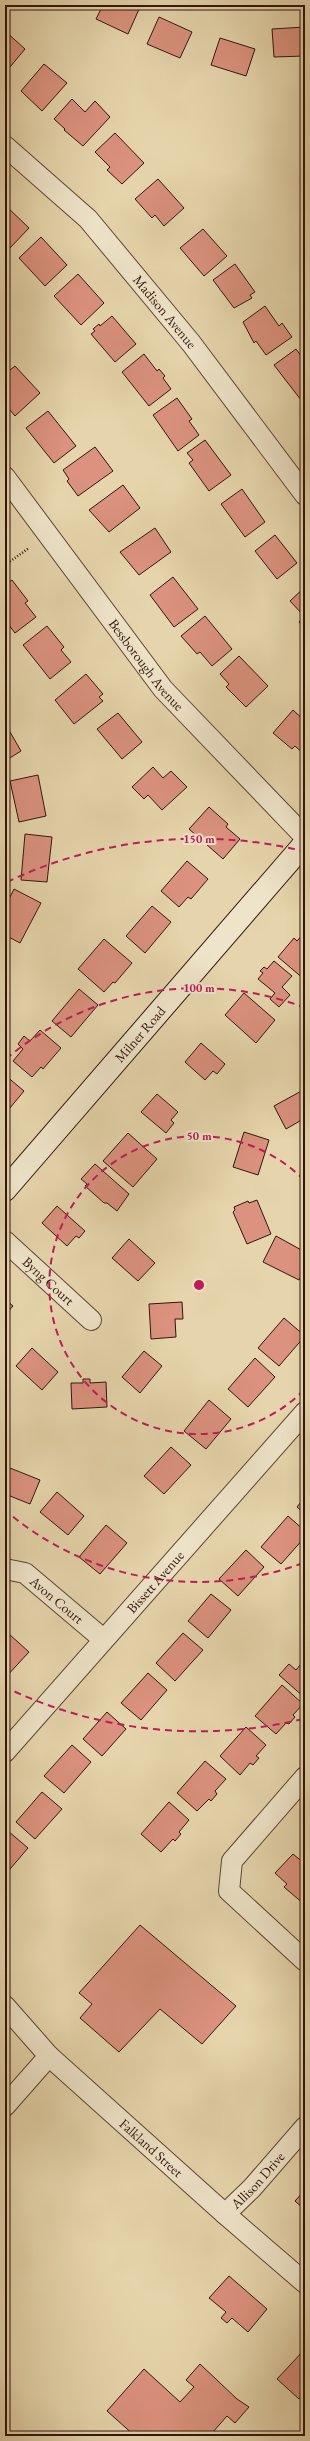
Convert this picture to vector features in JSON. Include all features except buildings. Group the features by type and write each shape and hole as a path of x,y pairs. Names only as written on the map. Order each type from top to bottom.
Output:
{"street":[{"name":"Madison Avenue","path":"5,146 88,218 191,343 305,495"},
{"name":"Bessborough Avenue","path":"5,477 163,689 305,837"},
{"name":"Milner Road","path":"5,1190 305,843"},
{"name":"Byng Court","path":"5,1241 91,1320"},
{"name":"Bissett Avenue","path":"5,1752 103,1639 305,1412"},
{"name":"Avon Court","path":"5,1569 26,1573 103,1639"},
{"path":"305,1777 232,1861 230,1891 305,1961"},
{"name":"Falkland Street","path":"5,2006 49,2056 225,2214 305,2283"},
{"path":"5,2106 49,2056"},
{"name":"Allison Drive","path":"225,2214 252,2188 305,2127"}],"path":[{"path":"5,565 29,548"}]}
